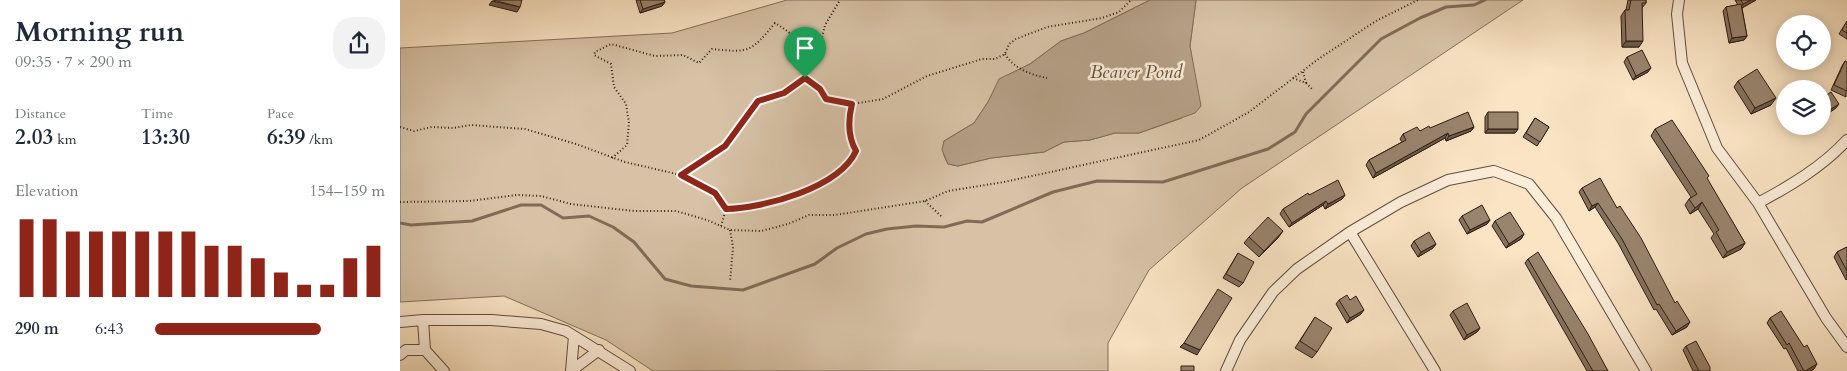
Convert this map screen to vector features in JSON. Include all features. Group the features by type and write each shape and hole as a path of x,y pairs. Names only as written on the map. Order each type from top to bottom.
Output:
{"street":[{"path":"1679,0 1677,14 1682,63 1717,148 1758,203 1826,318 1847,347"},
{"path":"1758,203 1789,186 1836,152 1847,140"},
{"path":"1226,371 1240,340 1273,292 1297,269 1350,232 1400,202 1448,180 1494,171 1529,184 1556,218 1646,371"},
{"path":"1350,232 1435,371"},
{"path":"423,320 425,350 444,371"},
{"path":"400,322 491,320 541,324 574,336 630,371"},
{"path":"571,371 574,336"},
{"path":"400,354 406,350 425,350"},
{"path":"571,371 599,350"}],"path":[{"path":"681,175 725,146 758,101 784,93 805,78 826,25 840,0"},
{"path":"805,78 820,89 826,99 852,104 883,99 927,76 982,59 995,59 1005,54 1009,44 1016,39 1047,27 1102,18 1119,12 1131,0"},
{"path":"400,202 469,201 517,195 533,196 571,204 634,212 676,211 730,230 761,231 788,224 809,215 835,215 925,201 948,191 975,188 1199,140 1249,112 1293,78 1376,21 1418,0"},
{"path":"612,158 627,145 629,123 626,104 614,87 611,64 594,55 595,52 611,44 656,56 683,55 699,64 712,49 738,52 755,47 775,23 790,31 805,45 818,49"},
{"path":"1005,54 1011,64 1036,76 1047,78"},
{"path":"1303,72 1306,83"},
{"path":"1293,78 1306,83 1312,89"},
{"path":"726,209 750,208 804,192 840,171 856,151 851,143 849,119 852,104"},
{"path":"400,127 414,131 432,127 453,128 471,125 525,129 612,158 666,173 681,175 715,193 726,209"},
{"path":"925,201 942,217"},
{"path":"720,226 726,209"},
{"path":"730,230 733,247 730,282"}],"shaded area":[{"path":"787,0 1150,0 1084,33 1061,41 1030,64 1000,79 974,123 944,141 943,152 948,164 958,166 991,158 1044,152 1064,142 1090,140 1115,133 1139,133 1182,118 1196,87 1190,46 1196,0 1523,0 1242,188 1149,270 1108,343 1108,371 653,371 606,340 504,296 400,302 400,48 672,33"}],"water":[{"name":"Beaver Pond","path":"1150,0 1196,0 1190,46 1201,106 1195,113 1139,133 1115,133 1090,140 1064,142 1044,152 991,158 958,166 948,164 942,150 944,141 974,123 988,102 999,79 1030,64 1061,41 1084,33"}],"building":[{"path":"493,0 522,0 520,7"},
{"path":"640,0 664,0 665,2 643,9"},
{"path":"1631,0 1646,0 1646,3 1642,3 1643,41 1626,41 1625,10 1629,10"},
{"path":"1741,0 1751,0 1743,4"},
{"path":"1741,4 1747,36 1732,38 1726,7"},
{"path":"1847,21 1847,33 1842,30"},
{"path":"1642,50 1651,68 1636,76 1627,57"},
{"path":"1845,61 1847,62 1847,91 1834,85"},
{"path":"1757,69 1776,98 1755,108 1738,81"},
{"path":"1831,92 1839,104 1831,109"},
{"path":"1468,112 1474,127 1449,136 1448,133 1376,173 1369,160 1406,140 1403,134 1417,127 1420,131 1429,126 1430,128"},
{"path":"1488,112 1518,112 1518,129 1488,129"},
{"path":"1535,118 1549,127 1540,142 1526,133"},
{"path":"1672,120 1709,176 1707,178 1745,243 1727,252 1716,232 1719,230 1702,202 1695,208 1689,199 1697,194 1655,129"},
{"path":"1600,178 1617,208 1620,206 1641,238 1675,303 1677,301 1690,322 1676,331 1659,304 1657,305 1622,239 1598,203 1592,206 1582,188"},
{"path":"1338,180 1345,195 1328,204 1326,201 1292,223 1283,209 1308,193 1309,195"},
{"path":"1482,205 1490,220 1470,230 1462,216"},
{"path":"1510,212 1524,234 1509,244 1495,221"},
{"path":"1268,217 1283,231 1264,251 1249,237"},
{"path":"1429,232 1436,244 1421,252 1414,241"},
{"path":"1847,247 1847,271 1837,252"},
{"path":"1538,252 1588,334 1608,371 1593,371 1528,259"},
{"path":"1238,253 1254,262 1243,283 1226,274"},
{"path":"1218,289 1232,298 1200,350 1184,343"},
{"path":"1347,295 1350,300 1356,296 1364,310 1350,318 1339,300"},
{"path":"1467,303 1480,328 1467,335 1453,311"},
{"path":"1781,311 1804,347 1807,345 1817,364 1805,371 1789,343 1787,345 1770,318"},
{"path":"1315,317 1332,328 1317,352 1300,341"},
{"path":"1696,341 1710,367 1710,371 1699,371 1686,346"},
{"path":"1181,366 1194,366 1194,371 1181,371"}],"waterway":[{"path":"400,223 411,225 472,221 521,205 541,205 563,218 589,216 613,227 634,242 665,279 691,286 743,290 815,264 837,248 866,234 887,229 916,226 944,227 967,221 982,222 1053,192 1097,181 1163,182 1268,149 1295,132 1306,114 1381,39 1420,18 1446,7 1474,5 1485,0"}],"route":[{"path":"805,78 820,89 826,99 852,104 849,119 851,143 856,151 853,158 840,171 804,192 777,201 750,208 726,209 715,193 681,175 725,146 749,110 758,101 784,93 805,78"}]}
